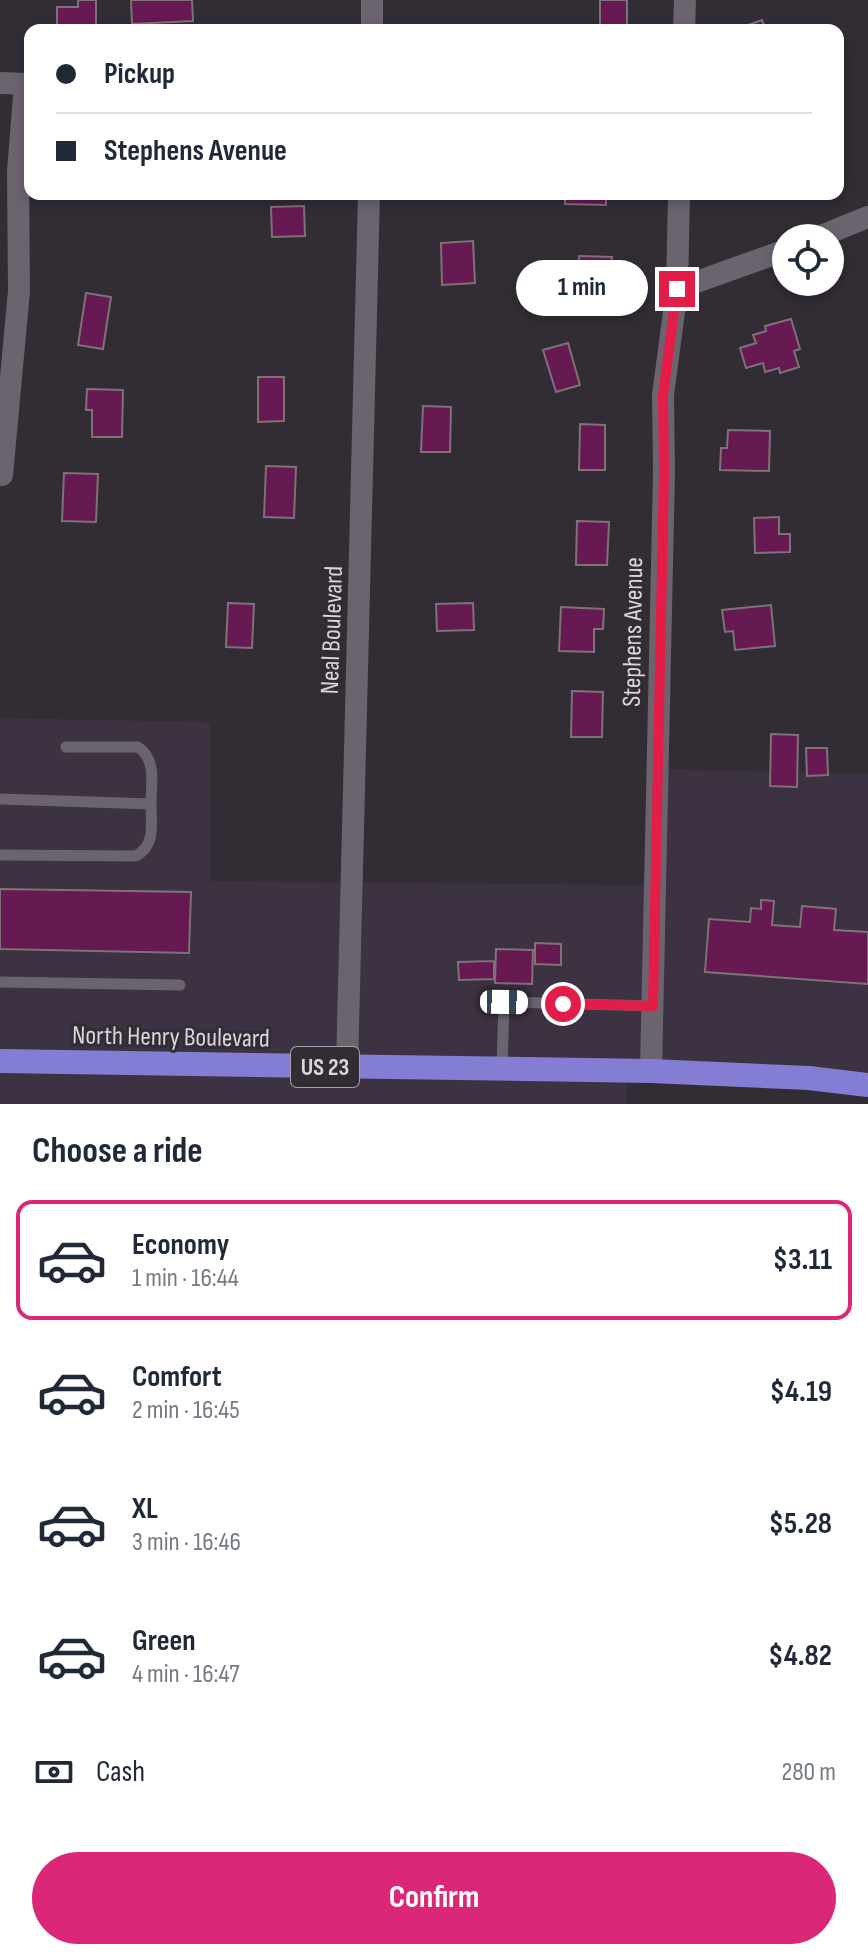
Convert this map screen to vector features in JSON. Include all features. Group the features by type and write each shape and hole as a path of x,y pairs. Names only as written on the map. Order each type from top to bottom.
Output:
{"highway":[{"name":"North Henry Boulevard","path":"0,1061 651,1071 809,1078 868,1085"}],"street":[{"path":"372,0 372,24"},
{"path":"684,24 685,0"},
{"path":"0,83 24,84"},
{"path":"2,475 19,291 18,171 24,119"},
{"name":"Neal Boulevard","path":"347,1067 369,200"},
{"name":"Stephens Avenue","path":"651,1071 663,395 677,289 679,200"},
{"path":"844,227 868,217"},
{"path":"677,289 772,255"}],"lane":[{"path":"0,855 136,856 146,850 150,841 151,761 146,753 138,747 66,747"},
{"path":"0,799 151,804"},
{"path":"0,982 180,985"},
{"path":"502,1068 504,1002 653,1006"}],"shaded area":[{"path":"0,718 210,722 211,881 642,885 661,769 868,774 868,1089 627,1066 627,1104 0,1104"}],"building":[{"path":"78,0 96,0 96,24 57,24 57,7 78,7"},
{"path":"131,0 192,0 193,21 132,24"},
{"path":"600,0 627,0 627,24 600,24"},
{"path":"565,200 606,200 606,205 565,204"},
{"path":"304,206 305,236 272,237 271,207"},
{"path":"473,241 475,283 442,285 441,243"},
{"path":"579,256 612,257 611,285 578,284"},
{"path":"86,293 111,297 103,349 78,345"},
{"path":"791,319 800,349 794,351 799,367 780,373 779,368 765,372 763,363 746,368 740,348 756,343 753,335 766,331 765,326"},
{"path":"568,343 580,385 556,392 543,350"},
{"path":"258,377 284,377 284,421 258,422"},
{"path":"87,389 123,390 122,437 92,437 92,410 86,410"},
{"path":"423,406 451,407 450,452 421,452"},
{"path":"580,424 605,425 605,470 579,470"},
{"path":"728,430 770,431 769,471 720,470 721,448 727,448"},
{"path":"266,466 296,467 294,518 264,517"},
{"path":"64,473 98,474 96,522 62,521"},
{"path":"779,517 779,534 790,534 790,552 755,553 754,518"},
{"path":"577,521 609,522 607,565 576,565"},
{"path":"228,603 254,604 252,648 226,647"},
{"path":"473,603 474,630 437,631 436,604"},
{"path":"771,605 775,646 735,650 733,631 725,632 722,610"},
{"path":"561,607 604,609 603,629 594,629 594,652 559,651"},
{"path":"572,691 603,692 602,737 571,737"},
{"path":"771,734 798,735 797,787 770,786"},
{"path":"806,748 827,748 828,775 807,776"},
{"path":"0,889 191,892 189,953 0,949"},
{"path":"761,900 774,901 772,925 800,927 802,906 836,909 834,930 868,932 868,984 705,972 709,919 750,922 751,908 761,909"},
{"path":"535,943 561,944 561,965 535,964"},
{"path":"496,949 533,950 532,984 495,983"},
{"path":"494,961 494,979 459,980 458,962"}],"route":[{"path":"563,1004 653,1006 663,395 677,289"}]}
